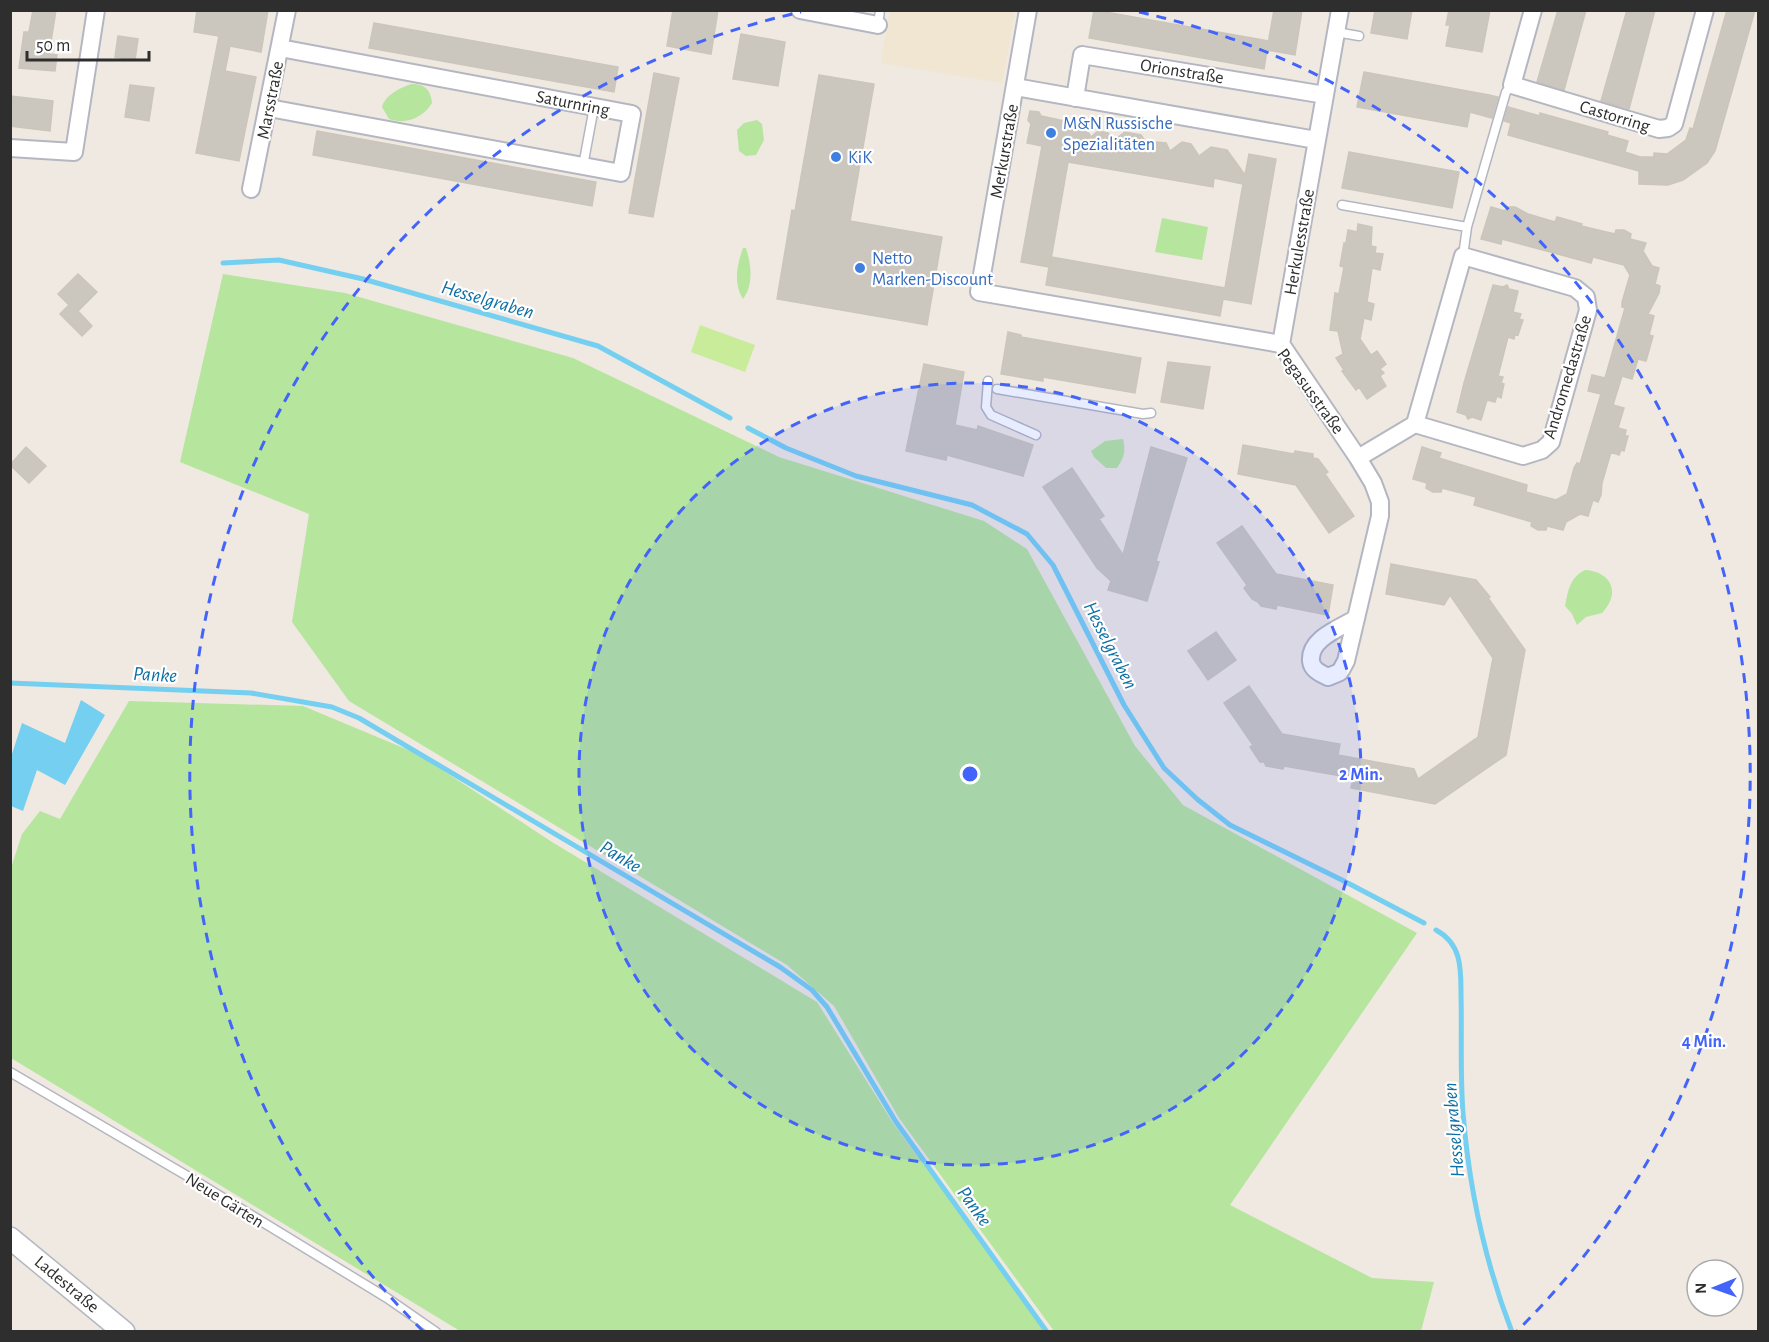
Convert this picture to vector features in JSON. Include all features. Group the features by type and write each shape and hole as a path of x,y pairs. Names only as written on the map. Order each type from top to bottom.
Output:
{"street":[{"path":"10,148 74,152 96,10"},
{"name":"Marsstraße","path":"251,189 287,10"},
{"path":"800,10 879,18"},
{"name":"Merkurstraße","path":"979,292 1028,10"},
{"name":"Herkulesstraße","path":"1281,344 1340,10"},
{"path":"1512,85 1533,10"},
{"name":"Castorring","path":"1512,85 1659,129 1668,128 1674,124 1705,10"},
{"name":"Saturnring","path":"269,108 621,173 632,114 280,48"},
{"name":"Orionstraße","path":"1075,98 1082,55 1325,95"},
{"path":"1015,87 1316,140"},
{"path":"1358,458 1415,424 1463,256"},
{"name":"Andromedastraße","path":"1415,424 1523,456 1542,450 1551,442 1588,310 1586,297 1575,288 1463,256"},
{"name":"Pegasusstraße","path":"979,292 1281,344 1358,458 1373,483 1380,502 1355,619"},
{"name":"Ladestraße","path":"10,1238 124,1332"}],"lane":[{"path":"1336,32 1359,36"},
{"path":"1463,256 1467,227 1506,92 1512,85"},
{"path":"583,166 594,106"},
{"path":"1342,205 1467,227"},
{"path":"988,381 986,406 991,415 1036,435"},
{"path":"997,389 1143,414 1151,412"},
{"name":"Neue Gärten","path":"10,1072 387,1298 436,1332"}],"shaded area":[{"path":"890,11 1015,11 1002,83 881,63"}],"green space":[{"path":"412,84 427,89 432,103 424,113 413,119 395,121 389,119 382,107 386,99 394,92"},
{"path":"757,120 762,124 764,140 756,155 746,156 739,151 737,130 744,123"},
{"path":"1162,218 1208,227 1202,260 1155,252"},
{"path":"743,248 746,248 749,261 750,280 743,299 738,287 737,274"},
{"path":"223,274 345,293 573,358 779,457 984,521 1027,549 1135,746 1183,805 1417,933 1230,1205 1372,1278 1434,1282 1421,1331 1054,1331 899,1118 834,1006 787,965 349,701 292,622 309,514 180,462"},
{"path":"700,325 755,345 745,372 691,352"},
{"path":"1123,439 1124,455 1117,468 1106,468 1091,451 1105,441"},
{"path":"1585,570 1602,575 1607,579 1611,585 1611,598 1602,613 1586,617 1577,625 1565,606 1573,581"},
{"path":"129,701 303,706 418,754 552,842 817,1002 893,1123 1046,1331 460,1331 11,1058 11,868 22,834 40,811 60,819"}],"water":[{"path":"81,700 105,715 65,785 37,770 23,811 11,806 11,757 22,723 65,743"}],"building":[{"path":"33,10 56,10 49,54 57,55 55,71 19,68 24,32 29,32"},
{"path":"197,10 268,10 261,52 230,46 225,71 256,77 239,161 196,153 219,36 194,32"},
{"path":"673,10 718,10 711,54 667,46"},
{"path":"1094,10 1268,41 1268,44 1274,10 1302,10 1295,55 1267,50 1264,69 1089,38"},
{"path":"1375,10 1412,10 1407,39 1371,33"},
{"path":"1449,10 1490,10 1482,52 1446,46 1450,25 1446,25"},
{"path":"1558,10 1586,10 1564,90 1537,82"},
{"path":"1627,10 1655,10 1629,109 1601,101"},
{"path":"1727,10 1755,10 1715,151 1707,163 1683,180 1668,185 1639,184 1639,171 1508,135 1511,123 1504,121 1508,107 1540,116 1540,113 1608,132 1607,135 1628,141 1625,152 1640,157 1654,157 1654,153 1667,154 1686,140 1690,128 1693,129"},
{"path":"374,23 618,67 614,92 369,48"},
{"path":"741,34 785,42 778,86 733,79"},
{"path":"118,36 138,39 135,60 115,57"},
{"path":"1364,72 1498,97 1492,118 1470,112 1467,127 1357,107"},
{"path":"654,73 679,78 653,217 629,213"},
{"name":"Netto Marken-Discount","path":"819,75 874,84 850,221 942,237 927,325 777,299"},
{"path":"130,85 154,88 149,121 125,117"},
{"path":"10,96 53,101 50,131 10,126"},
{"path":"1030,111 1039,112 1041,116 1083,125 1091,137 1098,131 1108,133 1113,141 1125,132 1141,135 1149,147 1156,142 1166,143 1170,151 1182,142 1191,144 1199,156 1211,147 1227,150 1245,175 1249,154 1276,159 1251,304 1223,299 1220,316 1046,285 1049,267 1021,262 1042,146 1027,143 1031,124 1028,120","holes":["1068,162 1213,187 1214,178 1243,184 1225,288 1051,257"]},
{"path":"317,131 596,182 592,206 313,155"},
{"path":"1349,152 1459,172 1452,208 1342,188"},
{"path":"1491,207 1505,211 1507,207 1515,207 1528,214 1555,222 1557,217 1582,224 1581,226 1615,234 1616,230 1624,230 1631,234 1630,239 1646,243 1643,251 1652,266 1659,268 1655,284 1660,286 1659,293 1648,314 1654,316 1649,335 1653,336 1646,361 1638,359 1632,379 1622,376 1613,405 1624,408 1618,428 1626,430 1625,436 1628,436 1624,451 1621,450 1619,455 1611,452 1601,495 1598,502 1593,500 1588,516 1580,514 1566,522 1563,530 1547,526 1546,530 1538,530 1531,526 1532,522 1474,505 1476,497 1442,488 1441,492 1433,492 1426,488 1427,483 1413,479 1422,447 1441,453 1439,458 1527,485 1526,492 1556,500 1567,494 1574,468 1577,463 1580,464 1601,394 1588,391 1592,375 1605,378 1625,308 1622,307 1622,302 1630,275 1624,265 1593,257 1591,263 1502,239 1501,244 1481,239"},
{"path":"1358,224 1372,227 1371,246 1376,247 1375,253 1383,254 1380,270 1372,268 1367,302 1374,304 1371,320 1364,318 1360,339 1371,355 1377,351 1386,364 1380,369 1384,373 1380,376 1386,386 1367,399 1359,387 1356,390 1342,371 1344,370 1336,358 1343,354 1338,331 1330,330 1335,293 1339,294 1344,267 1340,266 1344,243 1346,243 1348,230 1357,232"},
{"path":"78,274 97,292 78,311 92,326 82,336 60,314 69,305 58,294"},
{"path":"1493,285 1503,287 1507,285 1509,289 1518,291 1513,312 1521,314 1519,319 1523,320 1518,335 1515,334 1514,339 1508,337 1498,376 1503,377 1501,383 1504,384 1501,398 1497,396 1495,402 1487,400 1481,420 1472,417 1468,419 1466,415 1457,412"},
{"path":"1008,332 1021,335 1021,337 1141,358 1135,393 1043,377 1043,381 1001,374"},
{"path":"1168,362 1210,367 1203,409 1161,402"},
{"path":"924,364 964,372 955,425 977,430 978,426 1033,445 1023,476 947,455 946,460 906,451"},
{"path":"1243,445 1294,454 1295,451 1313,454 1313,458 1318,459 1328,472 1325,474 1354,516 1329,533 1296,485 1238,474"},
{"path":"26,447 46,466 29,483 10,465"},
{"path":"1151,447 1187,458 1156,561 1159,562 1147,601 1108,590 1111,581 1097,568 1043,487 1072,468 1104,516 1099,519 1123,555"},
{"path":"1242,526 1276,574 1333,585 1328,615 1277,605 1276,609 1261,606 1252,599 1244,588 1247,585 1217,543"},
{"path":"1391,564 1476,580 1525,650 1506,755 1435,804 1351,788 1353,778 1284,766 1283,769 1266,766 1264,762 1260,762 1250,747 1253,745 1224,703 1249,686 1282,734 1340,744 1338,755 1414,769 1418,779 1478,737 1493,658 1450,595 1444,605 1386,594"},
{"path":"1216,632 1236,660 1208,680 1188,651"}],"waterway":[{"name":"Hesselgraben","path":"223,263 279,260 363,279 598,346 730,418"},
{"name":"Hesselgraben","path":"748,428 786,448 856,476 972,505 1027,534 1053,565 1124,705 1164,768 1197,799 1230,825 1424,923"},
{"name":"Panke","path":"10,683 251,693 332,707 359,718 780,967 812,990 827,1007 896,1122 1047,1332"},
{"name":"Hesselgraben","path":"1436,930 1451,942 1460,966 1462,1098 1469,1169 1486,1251 1512,1332"}],"place":[{"name":"M&N Russische Spezialitäten","path":"1051,133"},
{"name":"KiK","path":"836,157"},
{"name":"Netto Marken-Discount","path":"860,268"}]}
